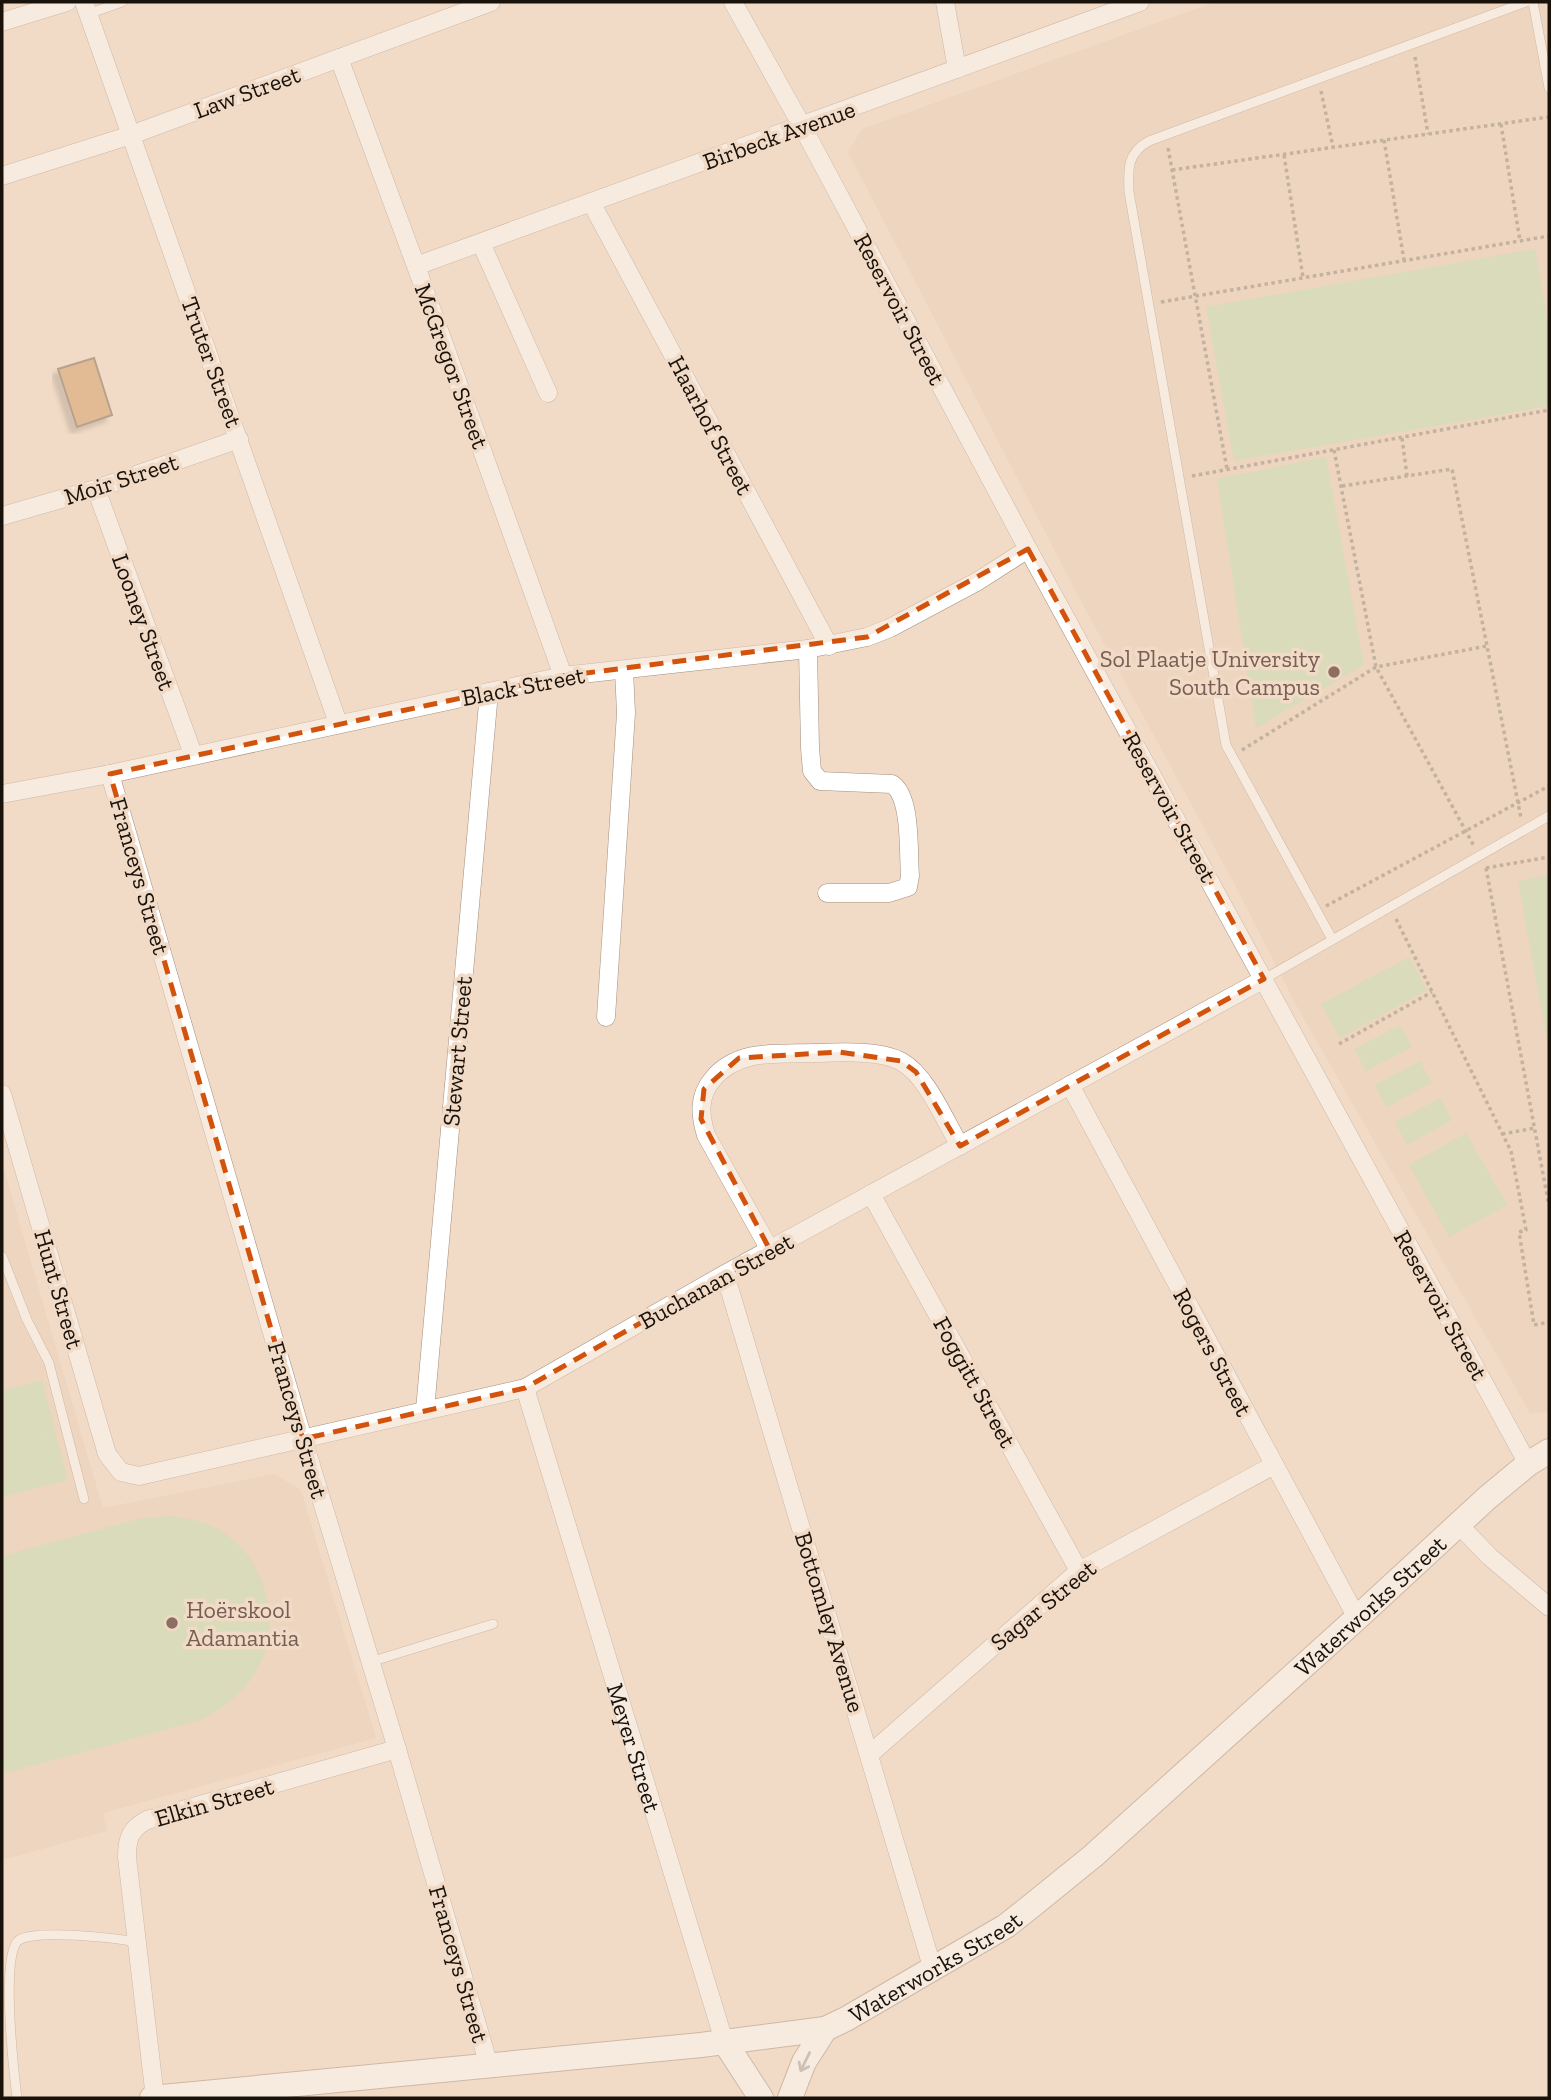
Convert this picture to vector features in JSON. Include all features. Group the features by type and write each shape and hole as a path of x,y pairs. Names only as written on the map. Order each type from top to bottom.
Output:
{"street":[{"path":"2,22 67,2"},
{"name":"Law Street","path":"2,176 131,135 491,2"},
{"name":"Reservoir Street","path":"733,2 1028,549 1528,1464"},
{"path":"944,2 957,69"},
{"name":"Birbeck Avenue","path":"416,266 593,204 1140,2"},
{"name":"Truter Street","path":"86,8 338,723"},
{"name":"McGregor Street","path":"339,58 563,676"},
{"name":"Haarhof Street","path":"593,204 829,646"},
{"path":"481,243 548,393"},
{"name":"Moir Street","path":"2,516 96,489 239,439"},
{"name":"Looney Street","path":"96,489 193,754"},
{"name":"Black Street","path":"2,794 110,774 563,676 808,649 867,637 890,628 978,581 1028,549"},
{"path":"808,649 810,748 815,778 820,781 892,784 899,788 905,800 910,877 908,887 889,894 827,892"},
{"path":"606,1017 625,713 624,670"},
{"name":"Stewart Street","path":"425,1410 489,692"},
{"name":"Franceys Street","path":"110,774 489,2066"},
{"name":"Buchanan Street","path":"128,1475 151,1475 525,1388 725,1274 1264,979"},
{"path":"771,1250 706,1135 701,1119 704,1089 720,1069 739,1058 839,1052 885,1056 901,1061 916,1072 960,1146"},
{"name":"Rogers Street","path":"1070,1085 1357,1618"},
{"name":"Hunt Street","path":"2,1094 107,1454 121,1472 128,1475"},
{"name":"Foggitt Street","path":"872,1194 1079,1571"},
{"name":"Bottomley Avenue","path":"725,1274 933,1970"},
{"name":"Meyer Street","path":"525,1388 724,2041 761,2098"},
{"name":"Waterworks Street","path":"160,2098 489,2066 825,2029 869,2007 1006,1926 1093,1856 1458,1524 1528,1464 1549,1451"},
{"name":"Sagar Street","path":"870,1754 1079,1571 1274,1465"},
{"path":"1458,1524 1549,1607"},
{"name":"Elkin Street","path":"160,2098 127,1850 132,1830 140,1824 397,1749"},
{"path":"790,2098 804,2062 825,2029"}],"lane":[{"path":"86,8 122,2"},
{"path":"1332,939 1226,745 1149,305 1128,174 1130,161 1137,147 1166,135 1526,2"},
{"path":"1533,2 1549,88"},
{"path":"1264,979 1549,816"},
{"path":"2,1256 27,1320 49,1363 85,1499"},
{"path":"370,1661 493,1624"},
{"path":"16,2098 8,1976 13,1946 20,1939 56,1934 138,1942"}],"path":[{"path":"1413,43 1428,134"},
{"path":"1318,78 1333,147"},
{"path":"1172,170 1549,117"},
{"path":"1501,124 1520,241"},
{"path":"1166,135 1227,470"},
{"path":"1384,140 1404,260"},
{"path":"1284,154 1303,277"},
{"path":"1149,305 1549,236"},
{"path":"1179,478 1549,410"},
{"path":"1402,438 1407,476"},
{"path":"1334,450 1376,667 1476,850"},
{"path":"1341,486 1452,469 1523,831"},
{"path":"1232,756 1376,667 1487,646"},
{"path":"1317,911 1549,786"},
{"path":"1443,876 1549,857"},
{"path":"1481,859 1486,868 1549,1206"},
{"path":"1390,907 1511,1151 1526,1230 1519,1232 1534,1325 1549,1322"},
{"path":"1339,1044 1432,992"},
{"path":"1503,1134 1535,1128"}],"highlighted area":[{"path":"1028,549 1264,979 960,1146 916,1072 901,1061 839,1052 739,1058 704,1089 701,1119 770,1250 525,1388 303,1439 110,774 563,676 867,637"}],"shaded area":[{"name":"Sol Plaatje University South Campus","path":"1215,2 1549,2 1549,1412 1530,1413 1296,1005 1235,885 1082,603 848,152 862,129"},
{"name":"Hoërskool Adamantia","path":"2,1163 103,1508 274,1474 301,1490 376,1738 103,1813 107,1831 2,1860"}],"green space":[{"path":"1535,249 1549,331 1549,406 1234,461 1206,307"},
{"path":"1326,457 1364,665 1256,728 1217,479"},
{"path":"1549,875 1549,1053 1518,881"},
{"path":"1409,957 1427,990 1340,1038 1321,1004"},
{"path":"1400,1025 1412,1047 1366,1071 1354,1049"},
{"path":"1420,1061 1432,1083 1386,1107 1375,1085"},
{"path":"1440,1098 1452,1120 1407,1145 1395,1122"},
{"path":"1466,1133 1507,1205 1449,1237 1409,1165"},
{"path":"42,1380 55,1430 37,1435 55,1431 68,1480 2,1497 2,1391"},
{"path":"174,1516 216,1528 247,1554 257,1571 265,1590 269,1612 269,1632 258,1669 233,1698 198,1721 2,1774 2,1556 142,1518"}],"building":[{"path":"94,358 112,415 77,427 58,369"}],"place":[{"name":"Sol Plaatje University South Campus","path":"1334,672"},
{"name":"Hoërskool Adamantia","path":"172,1623"}]}
